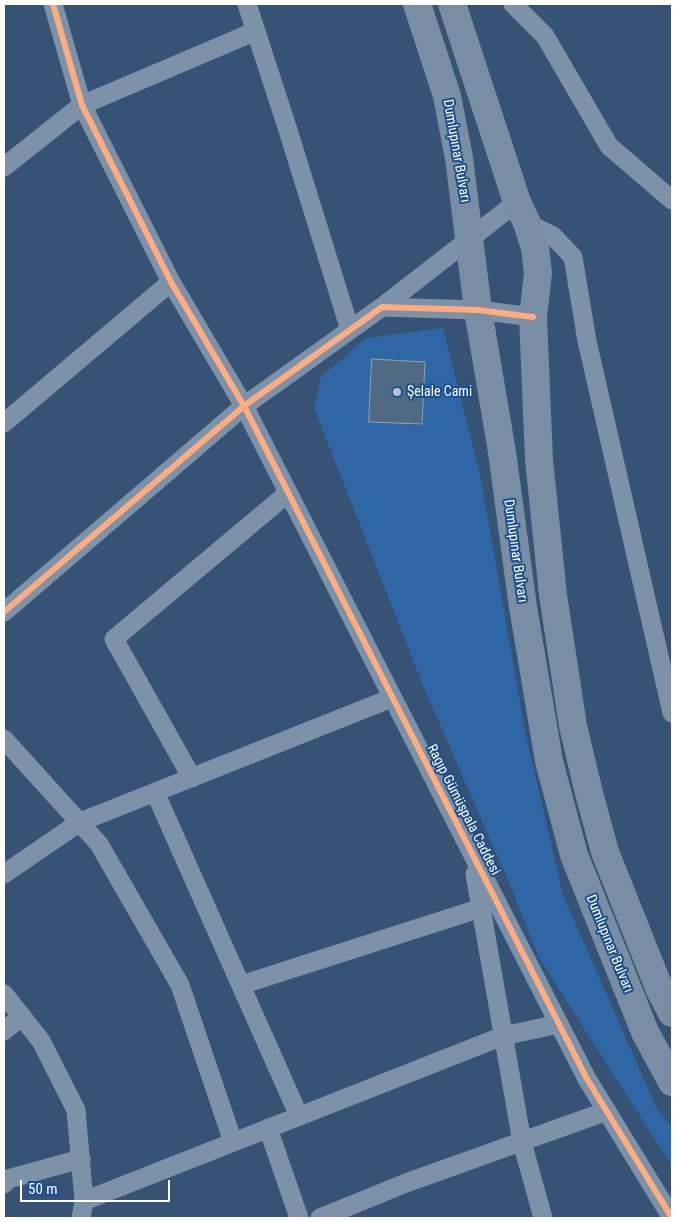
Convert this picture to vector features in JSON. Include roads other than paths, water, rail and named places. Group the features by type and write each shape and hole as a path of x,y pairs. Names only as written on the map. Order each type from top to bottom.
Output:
{"main road":[{"name":"Dumlupınar Bulvarı","path":"417,4 447,96 459,158 478,310 502,452 523,607 549,760 574,855 645,1032 672,1082"},
{"path":"452,4 535,248 538,273 533,317 539,460 553,595 573,726 606,852 660,990 672,1013"}],"street":[{"name":"Ragıp Gümüşpala Caddesi","path":"53,4 82,105 171,282 244,406 587,1079 672,1218"},
{"path":"247,4 350,330"},
{"path":"513,4 545,36 609,146 672,200"},
{"path":"4,168 82,105 256,31"},
{"path":"4,612 244,406 382,307 470,240 522,213 553,236 573,257 587,341 672,713"},
{"path":"4,423 171,282"},
{"path":"382,307 478,310 533,317"},
{"path":"192,778 114,639 288,492"},
{"path":"4,874 80,822 392,698"},
{"path":"4,739 100,844 180,985 233,1142"},
{"path":"155,792 299,1116"},
{"path":"472,855 522,1142 543,1218"},
{"path":"241,985 481,908"},
{"path":"4,994 42,1041 76,1110 81,1159 83,1210 233,1142 503,1036 559,1024"},
{"path":"4,1031 22,1016"},
{"path":"320,1218 406,1183 607,1111"},
{"path":"268,1128 299,1218"},
{"path":"4,1184 8,1179 81,1159"}],"place":[{"name":"Şelale Cami","path":"397,392"}]}
